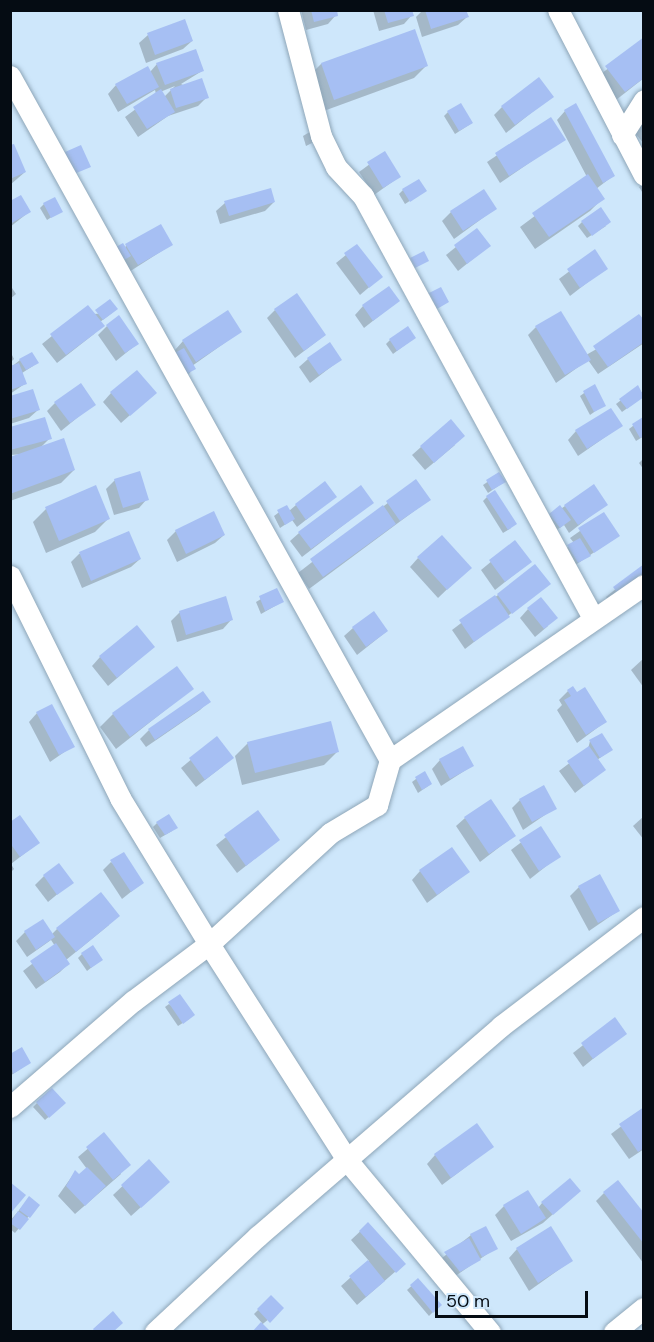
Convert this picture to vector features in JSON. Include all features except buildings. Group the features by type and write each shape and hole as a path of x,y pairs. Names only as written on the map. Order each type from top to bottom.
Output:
{"street":[{"path":"288,10 321,136 336,167 363,196 593,617"},
{"path":"558,10 644,175"},
{"path":"10,76 390,760"},
{"path":"622,135 644,99"},
{"path":"10,576 120,798 209,944 347,1160 490,1332"},
{"path":"10,1107 133,1001 209,944 330,833 377,805 390,760 593,617 644,585"},
{"path":"154,1332 501,1026 644,917"},
{"path":"614,1332 644,1308"}]}
